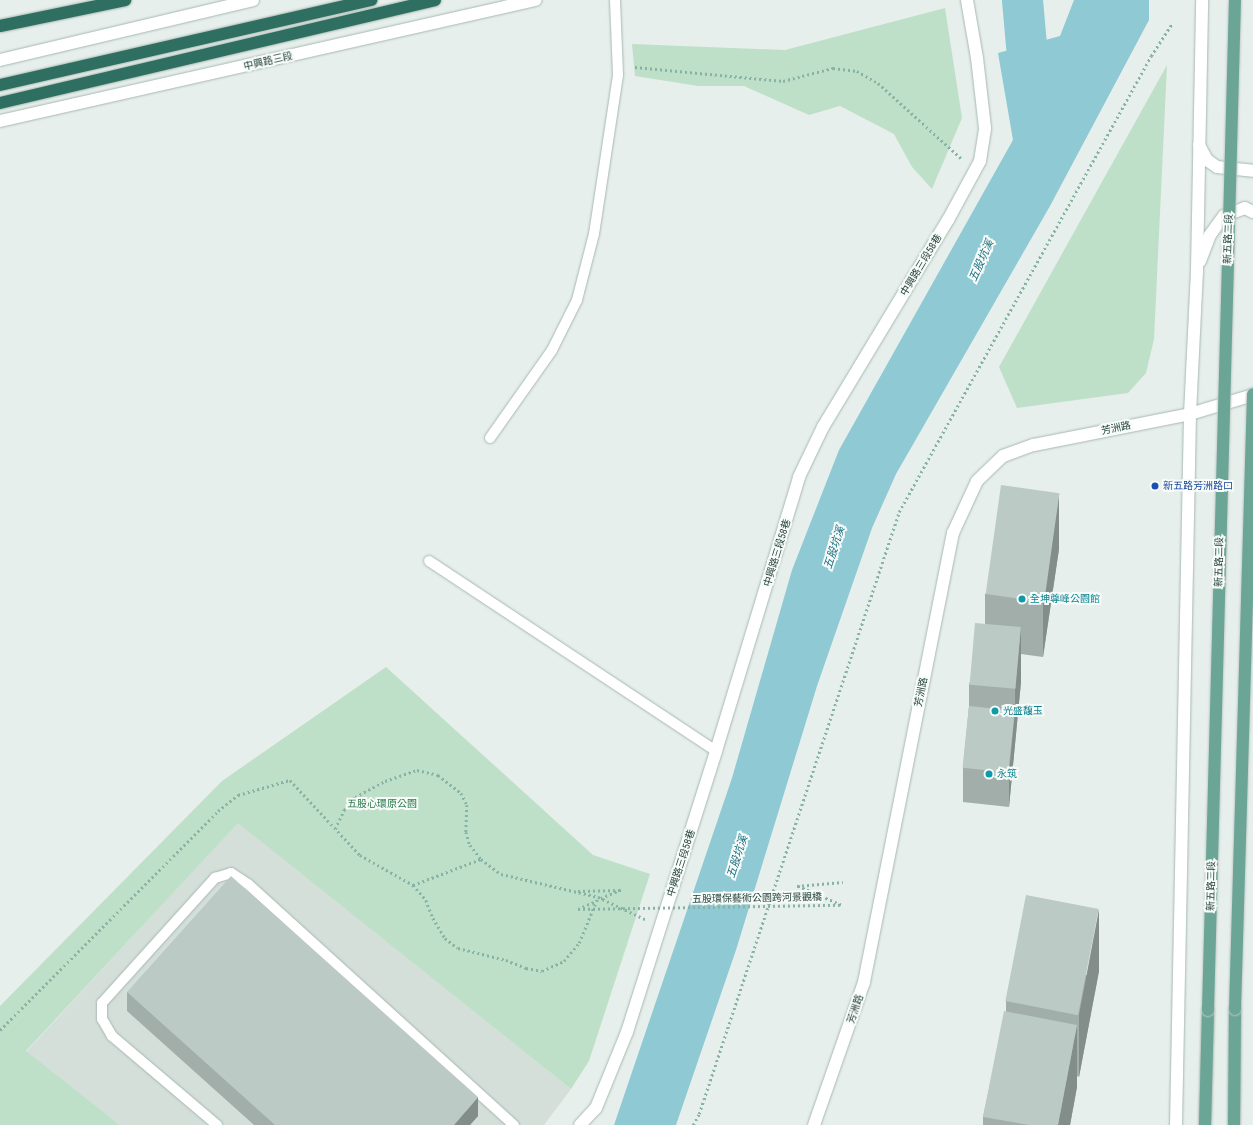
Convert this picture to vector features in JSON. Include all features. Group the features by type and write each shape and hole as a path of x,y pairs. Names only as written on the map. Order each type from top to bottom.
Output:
{"highway":[{"path":"0,26 125,0"},
{"path":"0,85 371,0"},
{"path":"0,103 435,0"},
{"path":"0,29 28,20"}],"main road":[{"name":"新五路二段","path":"1205,1125 1235,0"},
{"path":"1234,1125 1235,1009 1253,395"}],"street":[{"path":"0,60 252,0"},
{"name":"中興路三段","path":"0,121 535,0"},
{"name":"中興路三段58巷","path":"580,1125 596,1108 624,1038 716,751 799,477 823,427 948,220 980,161 985,128 977,58 967,0"},
{"path":"1176,1125 1190,414 1197,269 1198,144 1202,0"},
{"path":"1198,144 1207,160 1217,167 1253,171"},
{"path":"1197,269 1210,235 1224,216 1244,208 1253,212"},
{"name":"芳洲路","path":"814,1125 864,982 953,533 977,481 1003,456 1034,445 1190,414 1253,395"}],"lane":[{"path":"490,438 552,350 577,300 594,234 618,75 615,0"},
{"path":"429,561 716,751"},
{"path":"217,1125 112,1036 102,1019 102,1003 216,878 230,873 248,884 514,1125"}],"path":[{"path":"693,1125 699,1114 899,512 1151,56 1172,24"},
{"path":"618,66 783,81 833,68 857,72 878,83 974,171"},
{"path":"335,830 344,810 355,796 385,780 417,770 438,775 461,793 467,805 466,832 470,845 481,859 501,874 575,891 598,898 660,926"},
{"path":"0,1030 218,811 238,795 290,780 335,830 360,855 412,885 426,900 433,918 445,938 458,948 506,960 526,968 542,971 564,961 579,943 598,898"},
{"path":"412,885 481,859"},
{"name":"五股環保藝術公園跨河景觀橋","path":"575,891 621,890 578,909 841,905 797,886 843,882"}],"shaded area":[{"path":"238,822 571,1089 544,1125 120,1125 26,1052"}],"green space":[{"path":"945,8 962,118 932,189 912,167 894,134 840,106 809,115 744,86 698,86 635,76 632,44 785,50"},
{"path":"1167,65 1154,339 1146,373 1128,393 1017,408 999,367"},
{"name":"五股心環原公園","path":"386,667 593,855 650,874 589,1061 571,1089 238,823 26,1051 120,1125 0,1125 0,1006 222,781"}],"water":[{"name":"五股坑溪","path":"1074,0 1149,0 1149,20 1050,206 896,474 872,528 817,686 736,950 676,1125 614,1125 732,778 792,570 839,450 1013,140 998,53 1060,36"}],"building":[{"path":"1001,485 1059,493 1044,602 986,594"},
{"path":"975,623 1021,627 1015,689 970,685"},
{"path":"969,706 1015,711 1008,772 963,768"},
{"path":"231,876 478,1097 454,1125 275,1125 127,992"},
{"path":"1026,895 1099,909 1078,1015 1005,1001"},
{"path":"1004,1011 1077,1025 1058,1125 1029,1125 983,1117"}],"waterway":[{"path":"1022,0 1031,101"}],"place":[{"name":"新五路芳洲路口","path":"1155,486"},
{"name":"全坤尊峰公園館","path":"1022,599"},
{"name":"光盛馥玉","path":"995,711"},
{"name":"永筑","path":"989,774"}]}
